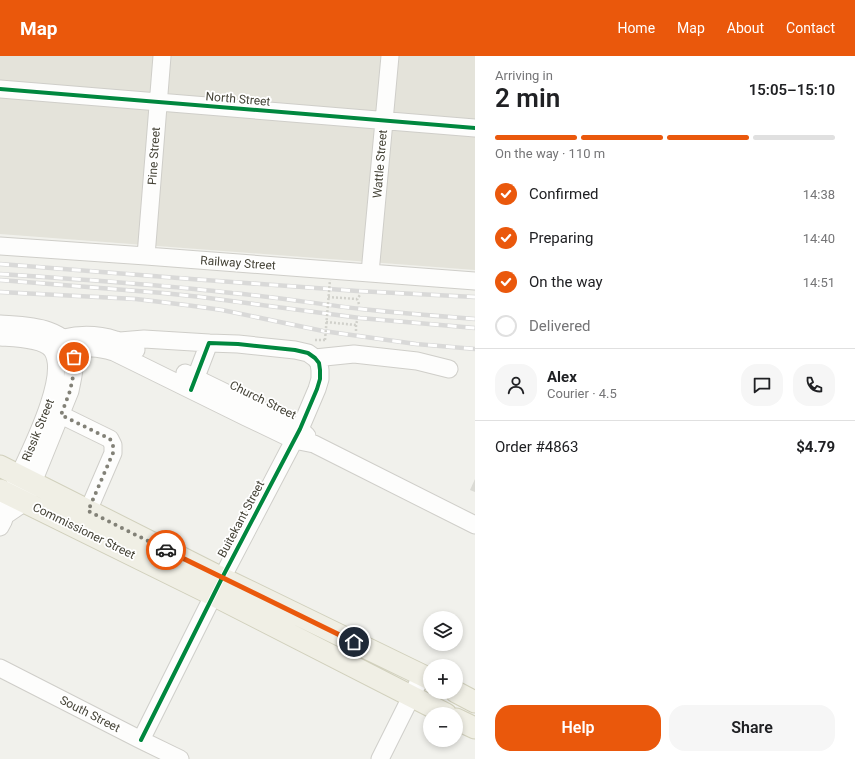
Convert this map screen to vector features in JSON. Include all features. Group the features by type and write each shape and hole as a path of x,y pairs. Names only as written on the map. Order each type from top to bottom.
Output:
{"main road":[{"name":"Commissioner Street","path":"17,475 88,511 217,587 411,697 432,707"},
{"name":"Commissioner Street","path":"12,496 217,587 423,676"},
{"path":"463,696 475,702"},
{"path":"463,722 475,728"}],"street":[{"name":"Pine Street","path":"146,256 162,56"},
{"name":"Wattle Street","path":"370,272 390,56"},
{"name":"North Street","path":"0,89 475,128"},
{"name":"Railway Street","path":"0,246 370,272 475,281"},
{"path":"0,324 40,328 54,332 68,345"},
{"name":"Church Street","path":"51,350 68,345 79,336 93,336 118,341 193,384 475,525"},
{"path":"0,337 38,342 51,350"},
{"path":"118,341 144,339 238,344 295,350 308,353 317,364 354,354 417,361 449,369"},
{"path":"193,384 209,343"},
{"name":"Church Street","path":"68,345 80,349 91,348 114,352 193,384"},
{"name":"Rissik Street","path":"17,475 61,415 70,391 74,372 74,357 68,345"},
{"name":"Rissik Street","path":"12,496 17,475 50,403 55,384 56,366 51,350"},
{"name":"Buitekant Street","path":"141,740 217,587 297,435 320,379 317,364"},
{"path":"61,415 110,439 113,445 113,453 88,511"},
{"path":"3,521 12,496"},
{"name":"South Street","path":"0,668 180,759"},
{"path":"380,759 411,697 423,681"}],"path":[{"path":"325,340 330,280"},
{"path":"357,299 360,295"},
{"path":"328,297 357,299"},
{"path":"357,299 359,304"},
{"path":"356,331 357,320"},
{"path":"326,322 356,325"}],"shaded area":[{"path":"0,56 475,56 475,270 0,234"}],"building":[{"path":"475,479 475,492 470,490"}],"railway":[{"path":"0,264 357,291 475,297"},
{"path":"0,274 174,287 264,296 361,309 475,319"},
{"path":"0,280 163,293 360,318 475,328"},
{"path":"0,292 136,299 222,310 323,331 416,344 475,349"}],"cycle path":[{"path":"0,89 475,128"},
{"path":"141,740 222,578 300,429 320,379 319,363 308,353 295,350 238,344 209,343 191,390"}],"way so far":[{"path":"74,357 74,372 70,391 61,415 110,439 113,445 113,453 88,511 166,550"}],"route":[{"path":"166,550 354,642"}]}
